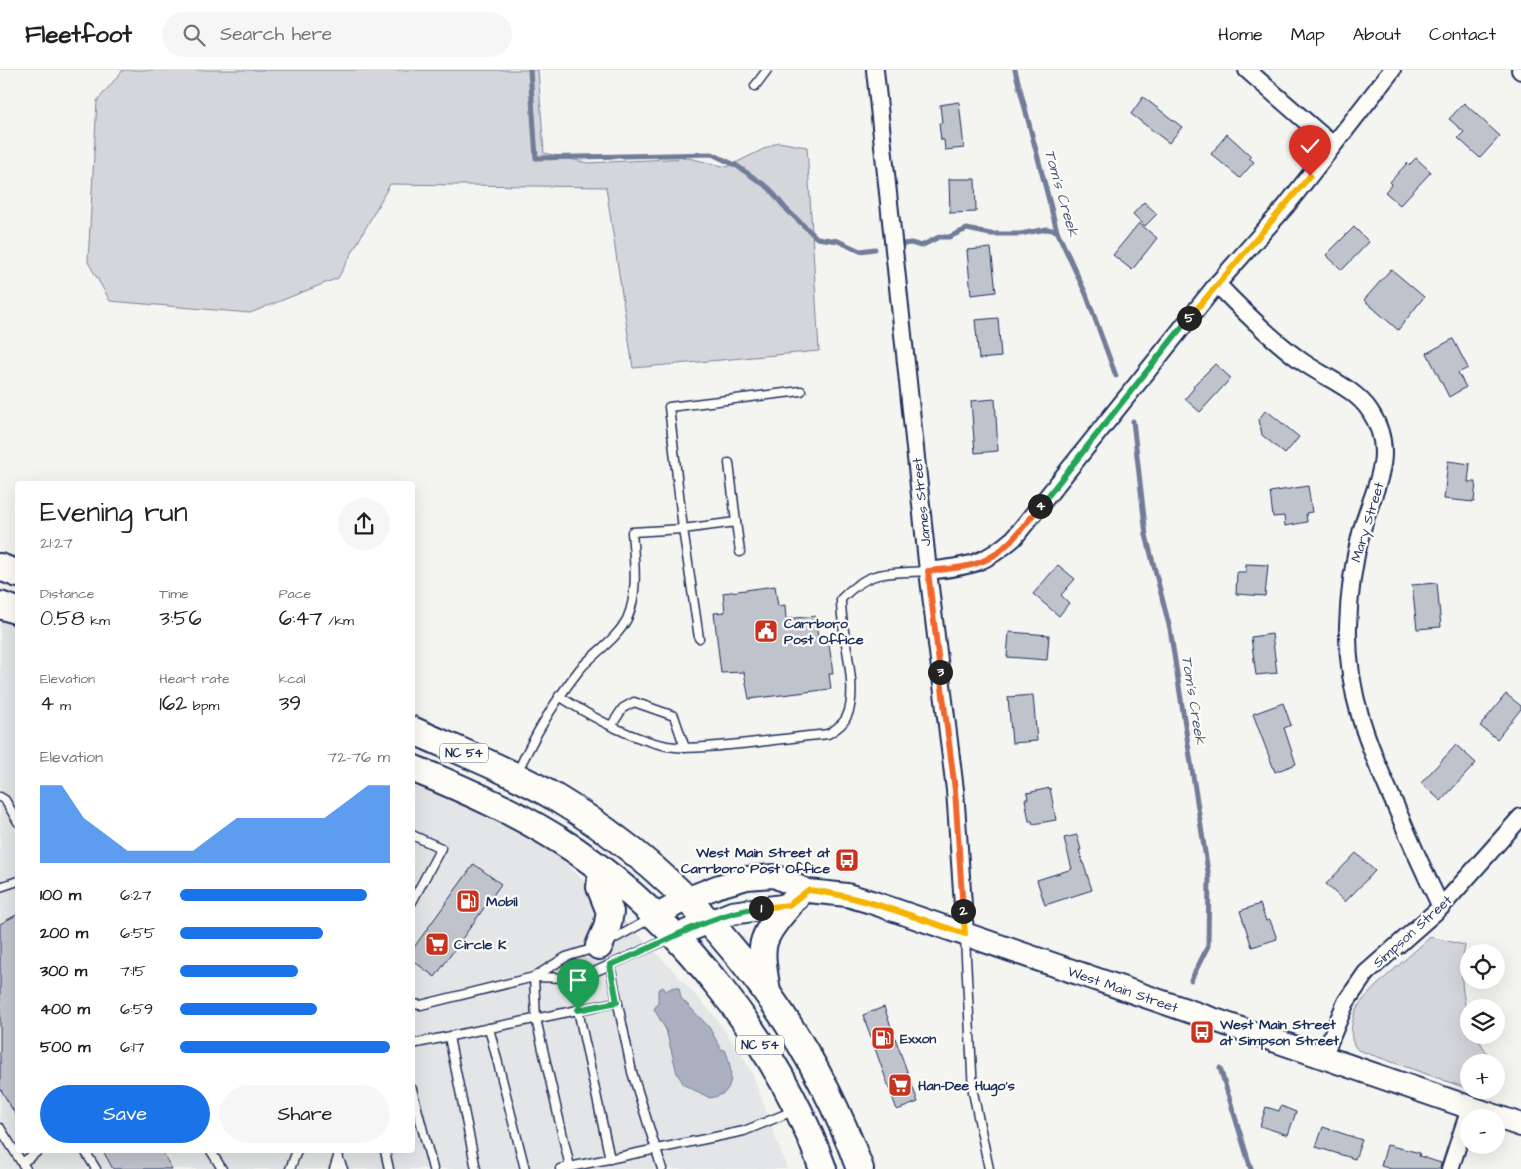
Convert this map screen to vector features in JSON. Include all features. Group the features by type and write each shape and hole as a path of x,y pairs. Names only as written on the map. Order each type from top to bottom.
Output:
{"highway":[{"path":"0,568 15,573"},
{"path":"0,605 15,611"},
{"name":"NC 54","path":"415,731 516,776 593,821 632,850 686,899 767,993 820,1077 860,1169"},
{"name":"NC 54","path":"415,769 504,808 560,841 602,871 656,916 736,1008 771,1062 797,1109 823,1169"},
{"path":"602,871 600,887 610,912 605,956"},
{"path":"767,993 763,966 763,942 771,926 798,898"}],"main road":[{"name":"West Main Street","path":"656,916 686,899 719,886 747,878 774,876 798,898"},
{"name":"West Main Street","path":"675,936 732,913 798,898 847,895 1521,1125"}],"street":[{"name":"James Street","path":"875,70 928,571 955,790 965,934"},
{"path":"1247,70 1333,145"},
{"path":"928,571 978,563 995,554 1014,538 1217,284 1286,206 1392,70"},
{"name":"Mary Street","path":"1217,284 1279,344 1301,361 1358,397 1370,411 1380,431 1383,443 1381,477 1362,531 1351,583 1348,630 1351,673 1356,707 1366,740 1441,907"},
{"name":"Simpson Street","path":"1323,1057 1334,1026 1356,985 1366,973 1441,907 1521,816"},
{"path":"1450,1169 1463,1123 1470,1108"}],"lane":[{"path":"754,86 767,70"},
{"path":"699,638 682,529 669,407 801,391"},
{"path":"729,463 740,552"},
{"path":"516,776 544,717 582,667 607,645 626,619 632,602 634,563 632,532 682,529 736,522"},
{"path":"559,696 588,715 611,726 650,741 685,748 828,734 838,728 847,716 852,696 841,614 841,599 856,584 870,575 928,571"},
{"path":"611,726 623,708 634,702 674,716 685,748"},
{"path":"0,797 5,800 15,817"},
{"path":"415,836 441,848 415,896"},
{"path":"0,887 15,882"},
{"path":"415,1004 421,1005 534,977 569,978 605,956 625,935 656,916"},
{"path":"965,934 973,1092 989,1169"},
{"path":"534,977 566,957 605,956 675,936"},
{"path":"605,956 632,1072 654,1149 662,1169"},
{"path":"534,977 536,1019 570,1167"},
{"path":"415,1043 617,1002"},
{"path":"578,1010 610,1159"},
{"path":"489,1028 525,1169"},
{"path":"449,1037 476,1169"},
{"path":"415,1100 433,1169"},
{"path":"560,1169 744,1130 797,1109"},
{"path":"0,1128 15,1152"},
{"path":"16,1153 24,1166 36,1153"},
{"path":"86,1153 96,1169"},
{"path":"212,1153 222,1169"},
{"path":"290,1169 295,1153"},
{"path":"385,1153 389,1169"},
{"path":"334,1169 339,1154"},
{"path":"339,1154 343,1169"}],"shaded area":[{"path":"123,70 538,70 544,153 588,163 688,158 727,167 778,142 807,147 819,351 633,368 606,187 390,184 338,278 250,313 110,301 88,262 97,101"},
{"path":"0,621 15,627 15,1153 415,1153 415,784 479,812 552,850 652,948 713,1014 745,1060 753,1075 787,1169 0,1169"},
{"path":"1430,937 1461,944 1460,989 1463,989 1464,999 1460,999 1460,1044 1481,1044 1487,1054 1460,1054 1460,1086 1358,1050 1353,1042 1351,1031 1356,1010 1379,983"}],"water":[{"path":"663,987 666,991 673,987 679,988 681,998 709,1027 721,1049 725,1050 729,1060 731,1077 728,1088 722,1094 710,1098 684,1085 677,1073 666,1030 654,1009 658,1003 658,990"}],"building":[{"path":"1143,97 1182,127 1169,143 1131,114"},
{"path":"959,102 964,148 945,150 944,140 941,140 939,123 942,123 940,105"},
{"path":"1464,103 1500,136 1480,158 1458,138 1464,132 1449,119"},
{"path":"1227,134 1251,156 1249,158 1254,162 1240,178 1211,154"},
{"path":"1416,158 1431,172 1400,205 1385,192 1392,184 1390,182 1407,163 1409,165"},
{"path":"949,179 975,179 976,212 950,213"},
{"path":"1144,202 1157,214 1145,226 1133,214"},
{"path":"1139,223 1157,238 1132,270 1113,255"},
{"path":"1354,227 1369,242 1342,270 1326,255"},
{"path":"991,248 996,292 971,295 967,250"},
{"path":"1391,269 1424,297 1398,330 1364,300"},
{"path":"998,318 1001,357 979,359 975,320"},
{"path":"1453,339 1468,368 1458,373 1466,387 1449,397 1427,353"},
{"path":"1215,364 1231,378 1200,412 1185,399 1194,388 1193,386"},
{"path":"995,399 998,451 975,453 971,401"},
{"path":"1266,410 1299,437 1285,454 1262,435 1259,419"},
{"path":"1448,461 1470,464 1468,482 1476,482 1474,502 1444,499"},
{"path":"1308,486 1312,512 1306,513 1307,522 1285,526 1284,516 1273,517 1270,492"},
{"path":"1246,564 1268,565 1265,596 1236,594 1237,572 1246,572"},
{"path":"1058,565 1075,579 1061,595 1069,603 1059,616 1033,594"},
{"path":"1437,583 1441,627 1417,629 1412,585"},
{"name":"Carrboro Post Office","path":"775,586 778,606 785,605 786,619 815,616 819,644 829,643 833,674 829,674 831,689 749,699 744,672 721,673 714,613 725,612 723,593"},
{"path":"1009,632 1049,635 1047,660 1007,657"},
{"path":"1272,634 1277,673 1256,675 1251,637"},
{"path":"1506,694 1521,706 1521,709 1497,739 1480,726"},
{"path":"1033,695 1037,741 1012,743 1008,697"},
{"path":"1283,703 1291,725 1284,728 1296,764 1275,772 1253,714"},
{"path":"1456,745 1476,763 1441,801 1421,783"},
{"path":"1050,788 1056,820 1033,824 1032,821 1029,821 1025,799 1028,799 1027,793"},
{"path":"1077,835 1081,850 1079,850 1092,890 1045,905 1037,880 1072,869 1064,838"},
{"path":"1356,853 1375,871 1345,902 1326,884"},
{"path":"474,864 501,884 435,977 415,962 415,946"},
{"path":"1260,904 1266,921 1270,920 1277,939 1252,947 1240,911"},
{"path":"15,916 15,1114 0,1088 0,924"},
{"path":"884,1007 918,1102 897,1110 863,1015"},
{"path":"1281,1106 1296,1112 1288,1135 1260,1126 1266,1107 1279,1111"},
{"path":"1323,1127 1362,1140 1355,1159 1316,1147"},
{"path":"1387,1145 1420,1153 1419,1156 1441,1163 1440,1169 1391,1169 1381,1166"},
{"path":"104,1153 163,1153 172,1169 113,1169"}],"waterway":[{"path":"530,70 536,158 712,154 737,166 769,188 786,209 817,238 838,241 860,251 875,249"},
{"name":"Tom's Creek","path":"1015,70 1057,231 1086,294 1116,376"},
{"path":"903,244 911,243 921,246 939,237 949,237 967,229 990,234 1020,234 1047,229 1057,231"},
{"name":"Tom's Creek","path":"1133,421 1146,535 1170,629 1209,878 1208,946 1191,980"},
{"name":"Tom's Creek","path":"1220,1068 1251,1169"}],"place":[{"name":"Carrboro Post Office","path":"766,631"},
{"name":"West Main Street at Carrboro Post Office","path":"847,860"},
{"name":"Mobil","path":"468,901"},
{"name":"Circle K","path":"437,944"},
{"name":"West Main Street at Simpson Street","path":"1202,1032"},
{"name":"Exxon","path":"883,1038"},
{"name":"Han-Dee Hugo's","path":"900,1085"}],"route":[{"path":"578,1010 617,1002 610,965 707,922 732,913 789,905 808,890 847,895 965,934 955,790 928,571 978,563 995,554 1014,538 1134,385 1217,284 1310,176"}]}
